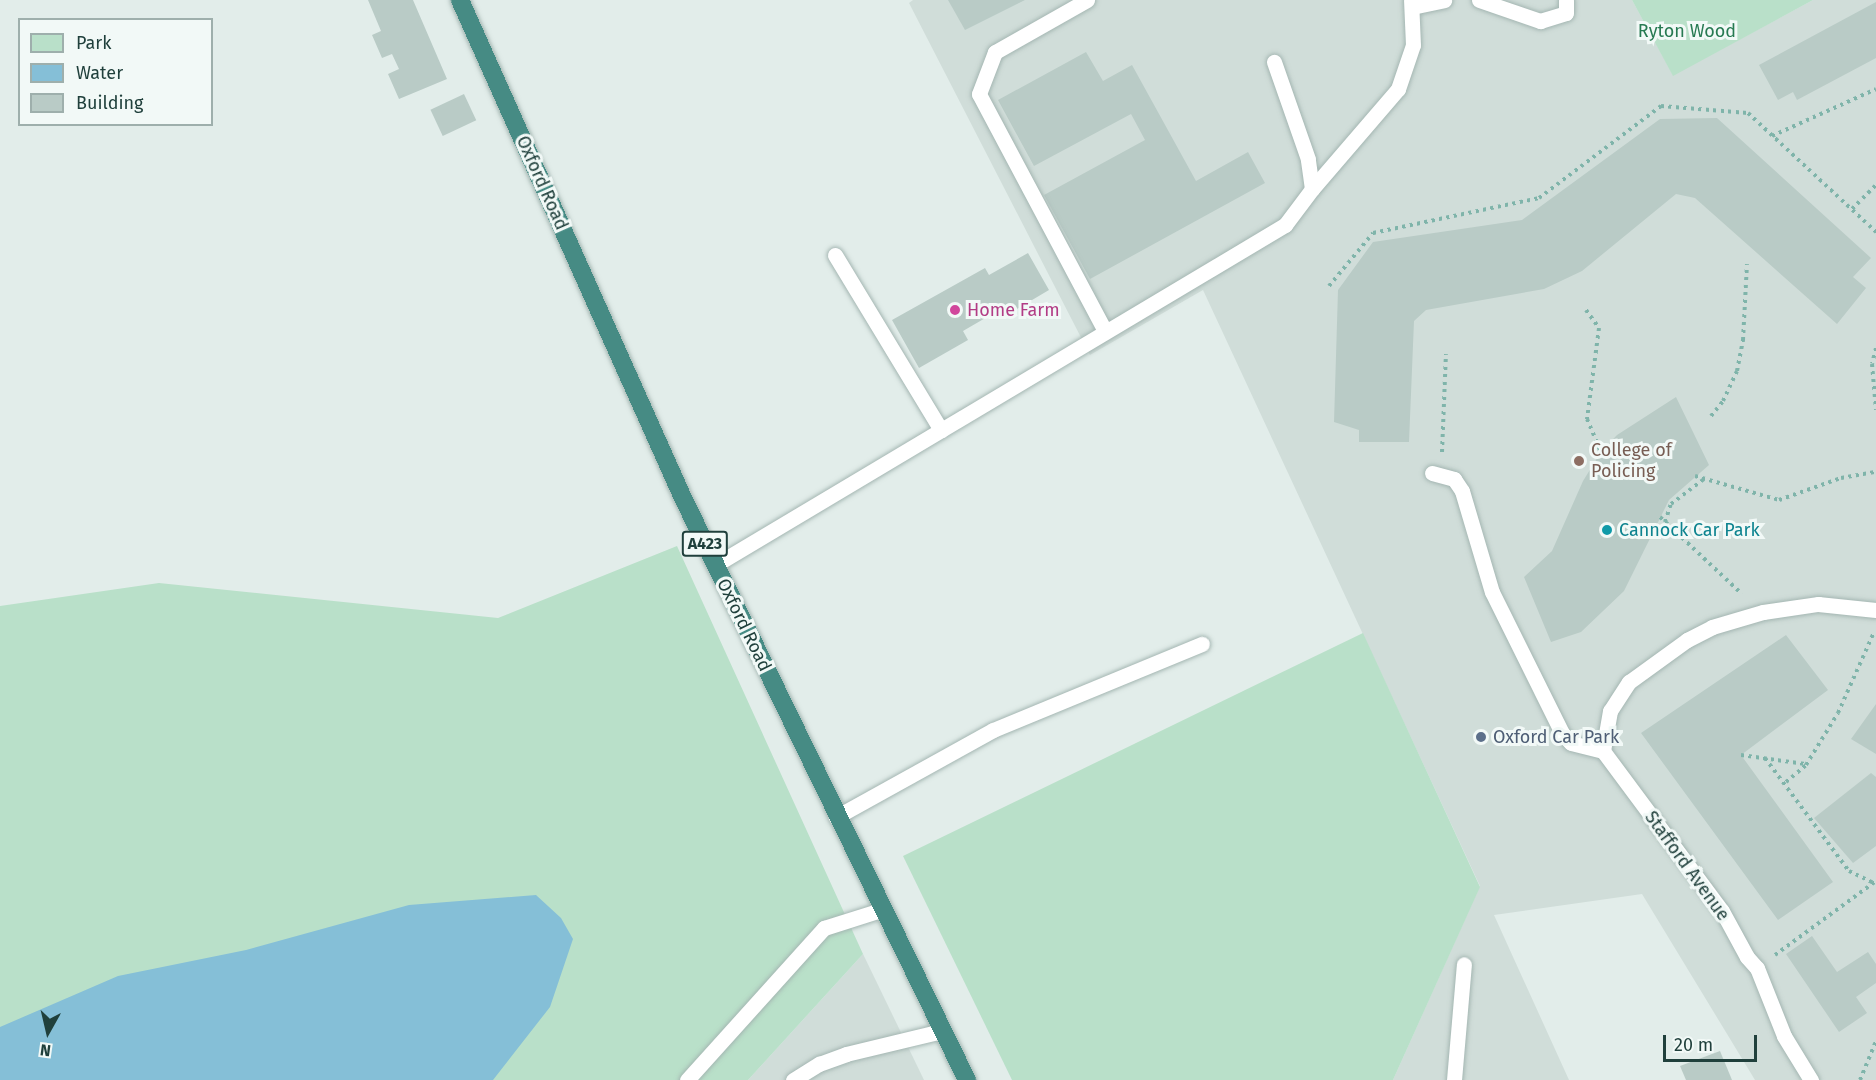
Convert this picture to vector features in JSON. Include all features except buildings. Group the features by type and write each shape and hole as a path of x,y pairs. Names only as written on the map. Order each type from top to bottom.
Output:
{"highway":[{"name":"Oxford Road","path":"460,0 715,565 881,910 967,1080"}],"lane":[{"path":"1088,0 995,52 979,94 1105,331"},
{"path":"715,565 1285,225 1312,189 1398,89 1413,45 1412,4 1444,0"},
{"path":"1479,0 1540,21 1566,14 1566,0"},
{"path":"1274,62 1308,159 1312,189"},
{"path":"835,255 941,430"},
{"path":"1437,474 1454,479 1462,491 1492,592 1562,733 1571,743 1603,751 1610,711 1629,682 1687,640 1712,627 1763,612 1818,604 1876,610"},
{"path":"836,817 993,730 1202,644"},
{"name":"Stafford Avenue","path":"1603,751 1722,910 1747,957 1757,968 1784,1036 1811,1080"},
{"path":"687,1080 824,928 881,910"},
{"path":"1454,1080 1464,964"},
{"path":"793,1080 819,1064 846,1054 942,1031"}],"path":[{"path":"1772,136 1876,89"},
{"path":"1329,286 1374,232 1539,198 1661,106 1748,112 1876,232"},
{"path":"1852,209 1876,185"},
{"path":"1711,416 1723,401 1737,370 1743,340 1747,264"},
{"path":"1586,310 1599,328 1587,419 1601,452"},
{"path":"1876,348 1872,364 1876,410"},
{"path":"1437,474 1446,354"},
{"path":"1695,476 1779,500 1841,478 1876,472"},
{"path":"1665,522 1671,504 1704,479"},
{"path":"1660,517 1763,612"},
{"path":"1786,782 1806,765 1859,672 1876,628"},
{"path":"1741,755 1806,765"},
{"path":"1765,758 1786,782 1849,871 1875,882"},
{"path":"1757,968 1875,882"},
{"path":"1860,1080 1876,1041"}],"shaded area":[{"name":"College of Policing","path":"913,0 1632,0 1673,75 1813,0 1876,0 1876,1080 1755,1080 1642,894 1494,915 1569,1080 1393,1080 1480,886 1203,290 1090,355 909,3"},
{"path":"863,954 924,1080 748,1080"}],"green space":[{"name":"Ryton Wood","path":"1632,0 1813,0 1673,76"},
{"path":"677,546 863,954 748,1080 0,1080 0,606 159,583 498,618"},
{"path":"1363,633 1480,887 1393,1080 1012,1080 903,856"}],"water":[{"path":"536,895 561,918 573,939 550,1007 493,1080 0,1080 0,1027 118,976 246,950 409,905"}],"place":[{"name":"Home Farm","path":"955,310"},
{"name":"College of Policing","path":"1579,461"},
{"name":"Cannock Car Park","path":"1607,530"},
{"name":"Oxford Car Park","path":"1481,737"}]}
